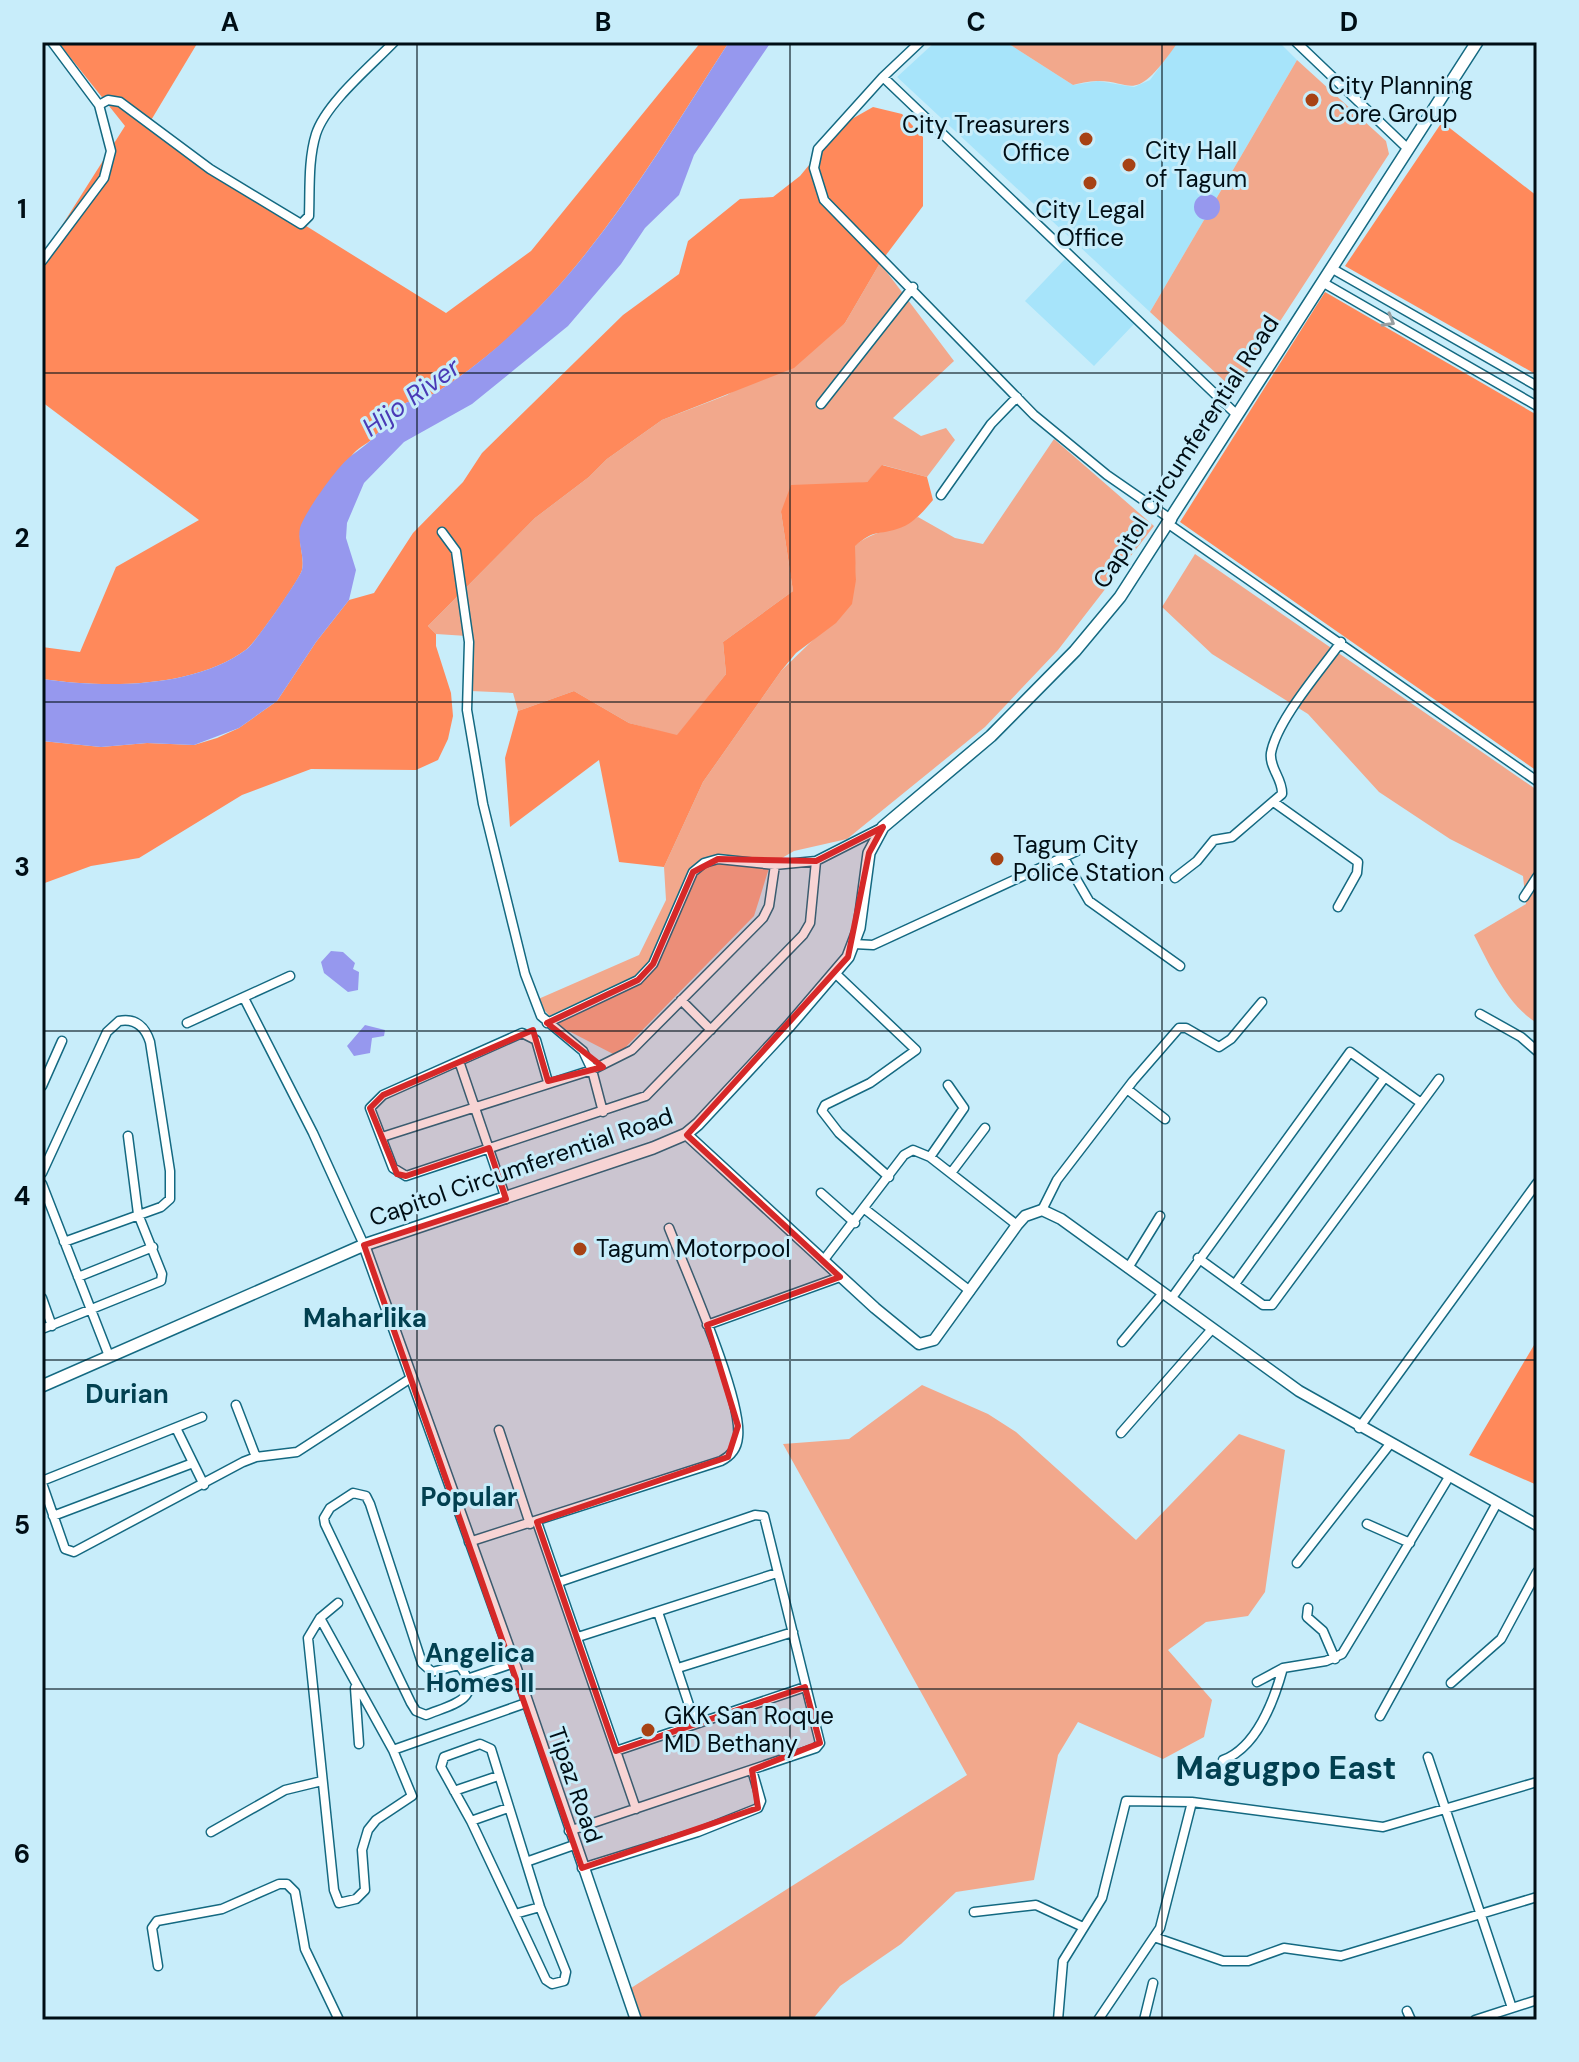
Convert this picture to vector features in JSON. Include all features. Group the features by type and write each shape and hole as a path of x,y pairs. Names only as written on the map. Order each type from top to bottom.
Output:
{"main road":[{"name":"Capitol Circumferential Road","path":"42,1386 364,1245 506,1199 686,1134 836,974 854,944 869,853 883,827 991,736 1075,651 1120,597 1477,42"}],"street":[{"path":"42,261 104,178 110,165 109,136 99,105 52,42"},
{"path":"99,105 108,100 120,102 210,169 301,224 309,216 310,180 317,133 325,117 394,42"},
{"path":"920,42 883,77 818,149 814,168 824,200 913,287 1017,397 1078,452 1171,522 1537,781"},
{"path":"1296,42 1408,149"},
{"path":"883,77 1236,414"},
{"path":"1331,268 1537,386"},
{"path":"1322,282 1537,406"},
{"path":"821,404 913,287"},
{"path":"941,495 991,424 1017,397"},
{"path":"442,532 456,551 460,597 469,642 467,710 483,804 525,974 536,1009 547,1023 583,1051 592,1070 603,1112"},
{"path":"1175,878 1197,861 1214,840 1232,837 1275,803 1283,789 1271,761 1275,740 1341,642"},
{"path":"1275,803 1358,862 1357,873 1338,907"},
{"path":"547,1023 638,980 646,972 653,964 693,872 704,863 718,859 775,865 816,861 883,827"},
{"path":"854,944 873,945 1077,851"},
{"path":"1064,858 1089,901 1180,966"},
{"path":"548,1082 536,1040 527,1033 373,1102 371,1112 393,1168 401,1176 603,1112 656,1090 803,935 810,923 816,861"},
{"path":"382,1137 592,1070 632,1050 768,912 775,865"},
{"path":"1524,897 1537,877"},
{"path":"836,974 916,1050 870,1083 822,1108 825,1120 889,1177"},
{"path":"187,1023 290,976"},
{"path":"244,998 313,1133 364,1245"},
{"path":"681,1000 711,1030"},
{"path":"686,1134 911,1340 925,1345 934,1340 1017,1225 1025,1216 1042,1210 1057,1180 1179,1028 1186,1028 1219,1047 1231,1039 1262,1002"},
{"path":"1480,1014 1521,1037 1537,1051"},
{"path":"42,1173 107,1032 119,1021 134,1021 143,1027 150,1042 172,1194 161,1207 64,1242"},
{"path":"42,1086 62,1041"},
{"path":"1122,1342 1167,1296 1198,1258 1350,1052 1421,1103"},
{"path":"459,1061 506,1199"},
{"path":"1235,1284 1385,1077"},
{"path":"1198,1258 1263,1305 1272,1305 1439,1079"},
{"path":"930,1157 964,1108 948,1085"},
{"path":"1127,1089 1165,1119"},
{"path":"951,1173 985,1128"},
{"path":"42,1298 47,1328 158,1284 162,1274 138,1214 128,1136"},
{"path":"823,1261 866,1210 908,1151 920,1151 930,1157 1017,1225"},
{"path":"1359,1428 1537,1183"},
{"path":"42,1184 109,1356"},
{"path":"821,1193 855,1223"},
{"path":"866,1210 970,1291"},
{"path":"1042,1210 1061,1219 1299,1391 1359,1428 1537,1525"},
{"path":"1128,1268 1160,1216"},
{"path":"469,1542 721,1461 734,1451 738,1439 737,1418 707,1325 669,1228"},
{"name":"Tipaz Road","path":"364,1245 514,1663 636,2020"},
{"path":"78,1277 153,1247"},
{"path":"707,1325 840,1277"},
{"path":"1121,1433 1212,1329"},
{"path":"202,1417 42,1482 65,1549 74,1552 256,1457 297,1452 411,1378"},
{"path":"236,1405 256,1457"},
{"path":"176,1428 204,1485"},
{"path":"499,1430 559,1582 636,1809"},
{"path":"1297,1563 1390,1444"},
{"path":"53,1516 193,1463"},
{"path":"1257,1682 1283,1668 1335,1659 1348,1645 1449,1477"},
{"path":"353,1493 366,1496 422,1663 432,1672 459,1665 467,1679 469,1692 465,1699 426,1715 416,1711 325,1524 330,1508 353,1493"},
{"path":"1380,1716 1497,1503"},
{"path":"559,1582 760,1515 766,1520 819,1747 569,1831"},
{"path":"1367,1524 1410,1543"},
{"path":"1451,1683 1497,1644 1537,1572"},
{"path":"578,1637 777,1573"},
{"path":"320,1618 393,1750 412,1796 372,1824 362,1850 365,1890 345,1903 335,1899 308,1638 320,1618 338,1603"},
{"path":"1308,1608 1307,1617 1323,1631 1335,1659"},
{"path":"658,1612 695,1723"},
{"path":"678,1668 793,1632"},
{"path":"467,1679 514,1663"},
{"path":"1223,1760 1238,1754 1250,1740 1276,1691 1283,1668"},
{"path":"354,1683 359,1744"},
{"path":"616,1751 805,1687"},
{"path":"393,1750 526,1703"},
{"path":"480,1744 491,1749 498,1776 540,1907 566,1972 564,1981 552,1984 546,1980 471,1821 441,1767 442,1759 480,1744"},
{"path":"1428,1757 1512,2008"},
{"path":"582,1868 698,1832 758,1808 761,1801 752,1770"},
{"path":"454,1791 498,1776"},
{"path":"211,1832 285,1790 322,1781"},
{"path":"1058,2020 1063,1961 1102,1898 1126,1801 1192,1802 1372,1828 1395,1826 1537,1782"},
{"path":"1098,2020 1164,1918 1192,1802"},
{"path":"471,1821 508,1808"},
{"path":"526,1862 574,1845"},
{"path":"158,1966 152,1928 157,1921 222,1909 279,1884 287,1884 295,1892 305,1949 339,2020"},
{"path":"1154,1937 1182,1950 1236,1963 1284,1948 1341,1956 1537,1897"},
{"path":"974,1912 1022,1904 1036,1905 1083,1927"},
{"path":"515,1914 540,1907"},
{"path":"1144,2020 1153,1983"},
{"path":"1475,2020 1537,2000"}],"highlighted area":[{"path":"883,827 869,853 848,957 687,1135 840,1277 707,1325 738,1426 728,1457 537,1522 616,1751 805,1687 820,1743 752,1770 758,1808 582,1868 364,1245 506,1199 489,1148 406,1176 397,1174 370,1108 383,1095 533,1030 548,1081 603,1067 547,1023 638,980 653,964 693,872 718,859 816,861"}],"shaded area":[{"path":"58,42 198,42 147,127 446,313 531,251 701,42 729,42 627,198 571,272 506,340 433,394 399,407 374,438 353,454 304,522 300,533 302,570 252,644 225,662 201,672 148,682 93,684 42,679 42,647 80,652 116,567 199,520 42,402 42,257 125,126"},
{"path":"935,42 1006,42 1073,85 1098,81 1134,87 1150,80 1178,42 1279,42 1297,60 1216,199 1206,195 1195,203 1204,220 1150,312 897,77"},
{"path":"1006,42 1178,42 1148,79 1129,86 1093,81 1073,85"},
{"path":"1297,60 1386,141 1389,154 1238,386 1232,388 1150,312 1204,220 1218,213 1216,199"},
{"path":"873,107 902,114 923,137 923,206 880,263 845,323 794,368 662,420 607,459 589,477 535,518 428,626 436,634 436,646 451,693 453,716 448,739 438,760 416,770 311,769 242,795 139,858 91,866 42,884 42,741 101,747 147,743 194,745 239,728 277,701 316,642 349,600 374,593 413,533 463,482 482,453 623,315 679,274 688,241 740,199 773,197 800,176 843,124"},
{"path":"1442,122 1537,196 1537,375 1345,266"},
{"path":"1065,259 1134,324 1094,366 1025,301"},
{"path":"880,263 954,361 893,418 921,436 946,428 955,440 927,477 883,465 867,482 842,485 781,512 793,591 723,642 726,674 677,736 629,723 574,691 518,711 513,693 471,691 467,636 436,634 428,626 535,518 589,477 607,459 662,420 727,395 845,323"},
{"path":"1325,292 1537,415 1537,771 1180,522"},
{"path":"1054,439 1154,526 1058,650 985,727 847,839 794,851 770,865 754,916 617,1056 557,1025 536,1000 639,955 666,900 664,867 703,782 781,671 815,638 856,580 854,546 870,536 918,517 955,538 983,544"},
{"path":"882,465 927,477 933,500 908,524 871,535 855,546 856,580 852,604 836,623 796,653 781,671 703,782 664,867 619,862 599,760 510,827 505,758 518,711 574,691 629,723 677,735 726,674 723,642 793,591 781,512 791,485 867,482"},
{"path":"1195,554 1537,790 1537,1023 1508,995 1474,935 1526,904 1523,876 1450,839 1379,792 1308,714 1212,654 1162,607"},
{"path":"1537,1340 1537,1485 1469,1455"},
{"path":"922,1385 988,1414 1016,1432 1136,1540 1239,1434 1285,1450 1265,1592 1248,1616 1206,1622 1168,1650 1212,1700 1204,1737 1163,1759 1078,1722 1058,1755 1034,1880 956,1892 901,1944 840,1986 812,2020 642,2020 631,1988 967,1775 783,1444 849,1439"}],"water":[{"path":"729,42 771,42 694,155 679,195 645,228 621,264 568,326 472,404 404,442 364,483 347,523 346,538 356,570 349,600 316,642 277,701 239,728 194,745 147,743 101,747 42,741 42,679 93,684 148,682 201,672 247,649 302,570 299,538 302,522 336,472 372,439 399,407 433,394 460,376 498,346 539,307 570,273 627,199"},
{"path":"1207,194 1216,198 1220,207 1216,216 1207,220 1198,216 1194,207 1198,198"},
{"path":"331,951 343,952 355,963 353,969 359,972 358,990 348,992 324,973 321,962"},
{"path":"365,1025 385,1030 384,1036 372,1038 370,1053 354,1056 347,1046"}],"place":[{"name":"City Planning Core Group","path":"1312,100"},
{"name":"City Treasurers Office","path":"1086,139"},
{"name":"City Hall of Tagum","path":"1129,165"},
{"name":"City Legal Office","path":"1090,183"},
{"name":"Tagum City Police Station","path":"997,859"},
{"name":"Tagum Motorpool","path":"580,1249"},
{"name":"GKK San Roque MD Bethany","path":"648,1730"}],"district":[{"name":"Maharlika","path":"365,1318"},
{"name":"Durian","path":"127,1394"},
{"name":"Popular","path":"469,1497"},
{"name":"Angelica Homes II","path":"480,1668"},
{"name":"Magugpo East","path":"1286,1768"}],"water label":[{"name":"Hijo River","path":"411,397"}]}
